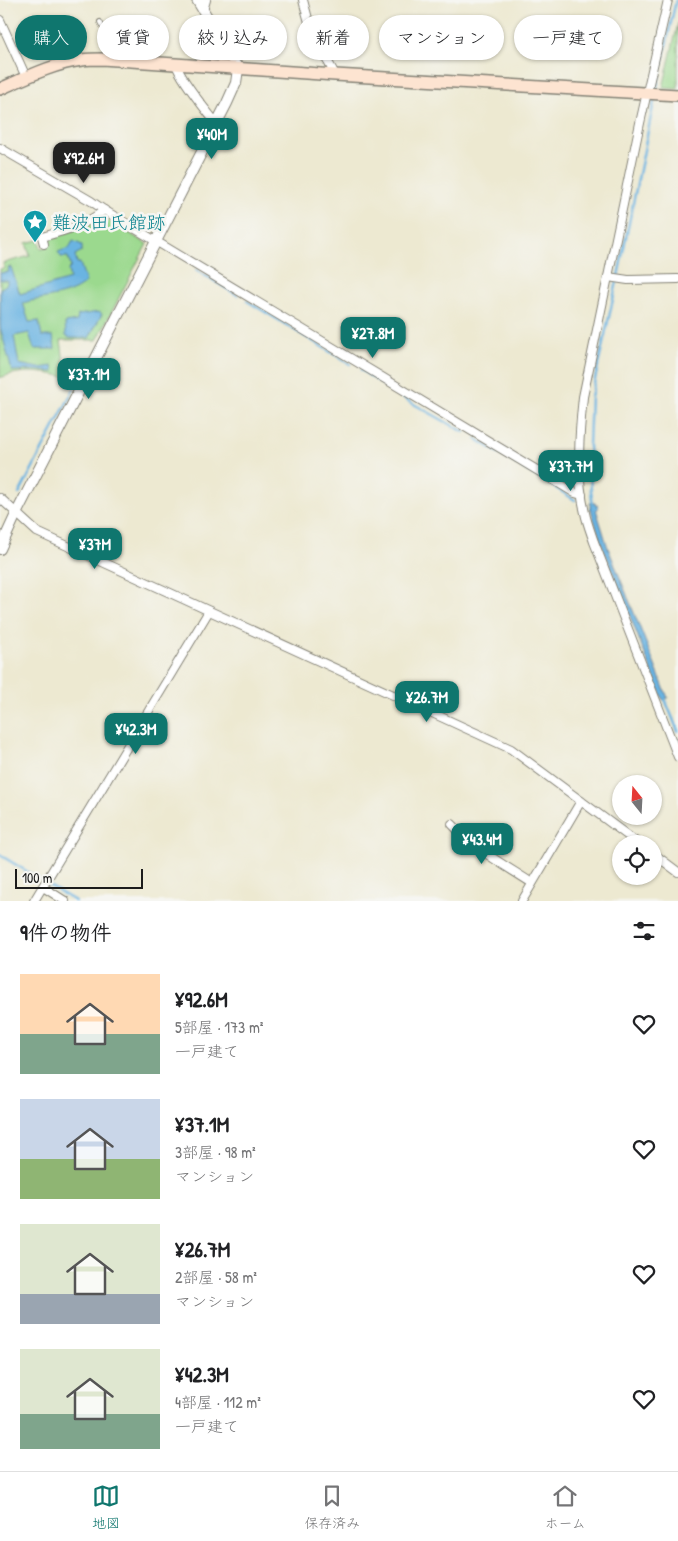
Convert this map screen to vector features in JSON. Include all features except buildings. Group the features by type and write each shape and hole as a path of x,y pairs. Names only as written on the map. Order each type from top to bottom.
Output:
{"main road":[{"path":"0,89 26,77 75,61 97,60"},
{"path":"119,60 238,69 678,95"}],"street":[{"path":"197,0 205,5"},
{"path":"303,0 311,30 318,45 332,66 335,75"},
{"path":"668,0 653,93 587,377 581,413 580,458 582,495 594,542 678,757"},
{"path":"0,20 26,77"},
{"path":"0,550 17,512 236,83 238,69 233,60"},
{"path":"176,64 182,77 216,123"},
{"path":"0,148 575,493 582,495"},
{"path":"44,244 42,237 96,218 104,210"},
{"path":"610,277 624,280 678,279"},
{"path":"0,498 37,532 511,749 627,835"},
{"path":"34,901 209,611"},
{"path":"522,901 580,801"},
{"path":"452,824 482,852 532,883"},
{"path":"662,860 678,872"},
{"path":"43,887 65,901"}],"green space":[{"path":"678,23 678,89 663,88"},
{"path":"103,217 147,244 97,340 61,340 66,377 24,372 0,378 0,269 4,268 3,263 30,256 26,243 38,240 41,248 48,247 47,242 49,238 72,231"}],"water":[{"path":"73,241 82,245 82,251 75,255 77,263 80,263 86,282 65,294 23,303 29,322 39,321 42,336 53,336 55,349 34,349 29,333 14,336 19,364 39,368 53,366 54,372 34,370 12,371 0,327 0,289 7,284 7,280 0,280 0,273 9,272 8,268 11,267 20,294 70,279 68,270 71,267 68,257 61,257 58,252 69,248"},
{"path":"99,312 102,314 89,338 70,338 66,336 65,323 77,321 78,315"},
{"path":"590,503 598,505 598,509 596,509 608,548 668,698 663,700 620,591 617,589 619,588 589,508 591,507"}],"waterway":[{"path":"656,91 676,0"},
{"path":"593,507 589,445 591,397 655,97"},
{"path":"196,270 237,295"},
{"path":"247,301 350,364"},
{"path":"361,370 410,402 464,432"},
{"path":"19,494 74,389"},
{"path":"476,439 575,500"},
{"path":"664,697 678,731"},
{"path":"0,855 38,878"},
{"path":"48,885 75,901"}],"place":[{"name":"難波田氏館跡","path":"35,243"}]}
